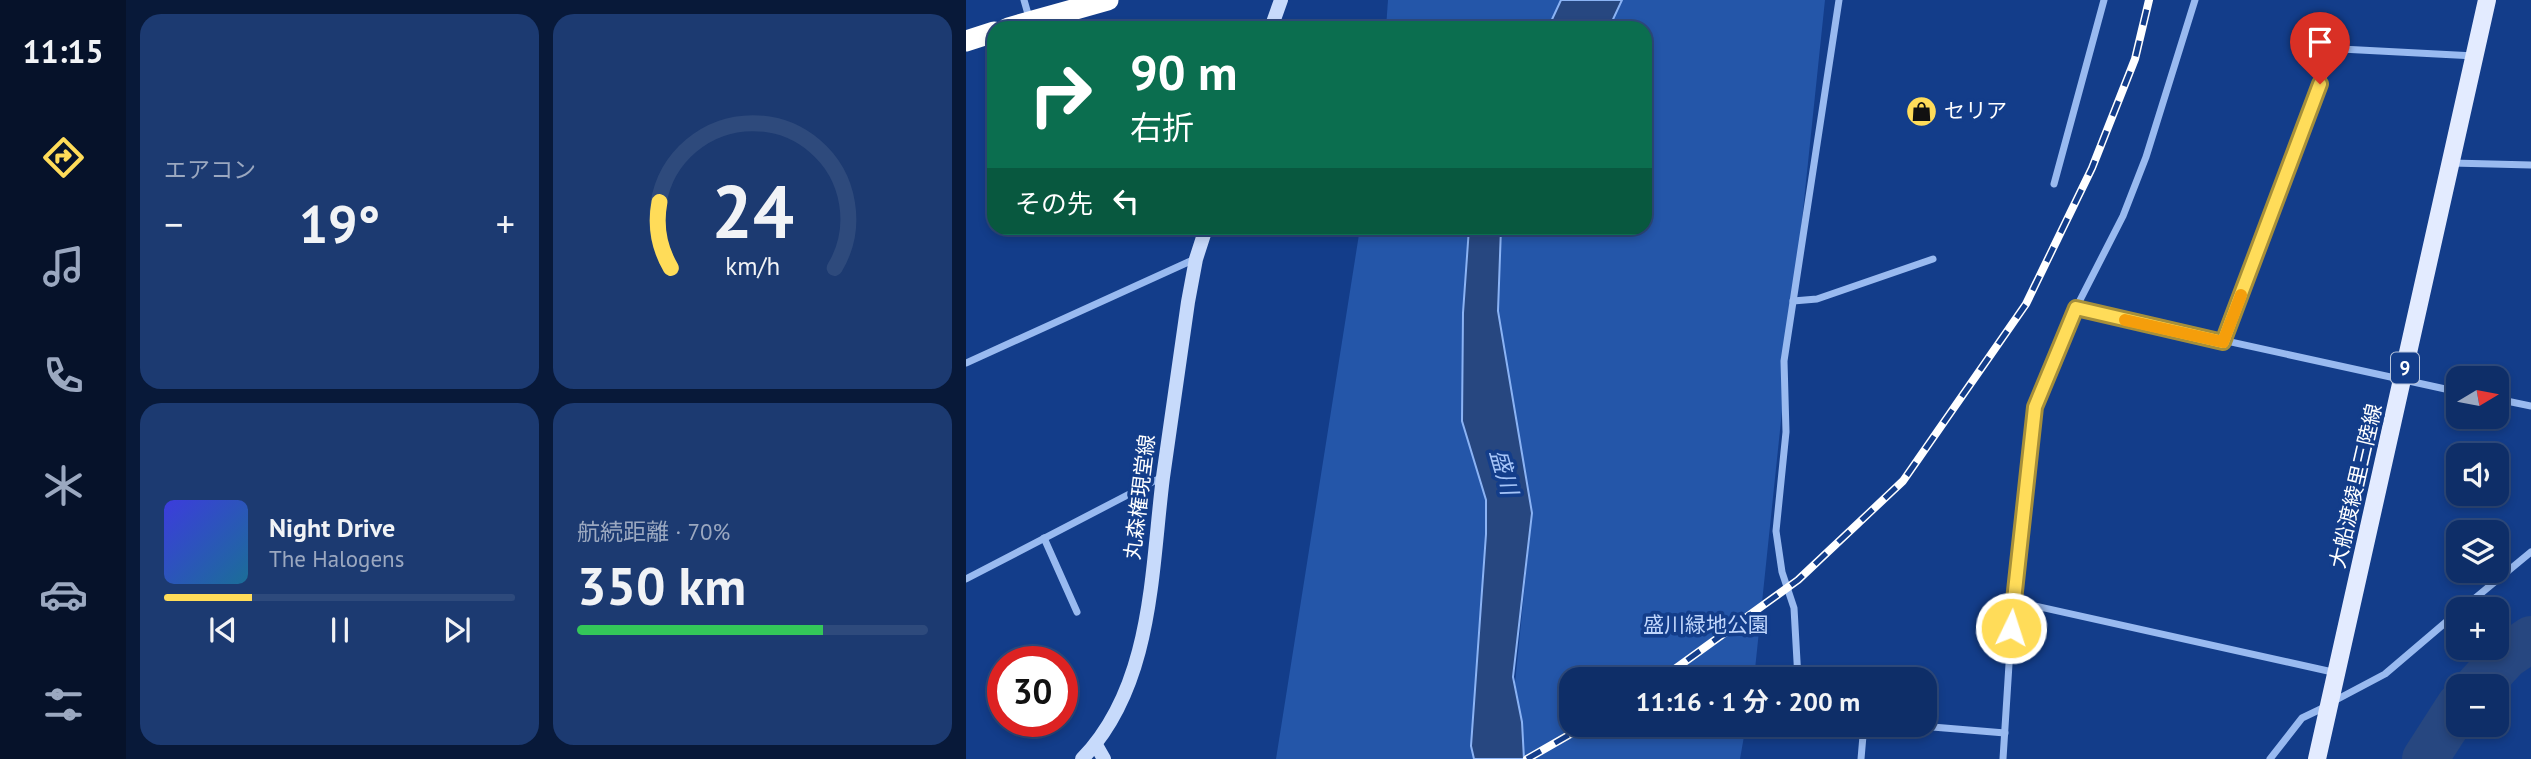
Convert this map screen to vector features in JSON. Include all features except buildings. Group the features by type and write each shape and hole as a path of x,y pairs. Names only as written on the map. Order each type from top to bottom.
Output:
{"highway":[{"path":"1030,21 1108,0"},
{"path":"966,41 987,34"}],"main road":[{"path":"1274,21 1281,0"},
{"name":"大船渡綾里三陸線","path":"2317,759 2487,0"},
{"name":"丸森権現堂線","path":"1082,759 1113,719 1146,626 1164,476 1196,259 1204,235"},
{"path":"1096,744 1104,759"}],"street":[{"path":"1024,0 1030,21"},
{"path":"1797,667 1794,608 1782,572 1776,531 1786,432 1784,361 1839,0"},
{"path":"2054,184 2104,0"},
{"path":"2003,759 2013,601 2035,407 2076,308 2123,216 2142,169 2173,78 2195,0"},
{"path":"2223,342 2328,65 2341,49 2475,56"},
{"path":"2451,163 2531,165"},
{"path":"966,363 1196,259"},
{"path":"1793,301 1817,299 1933,259"},
{"path":"2076,308 2446,389"},
{"path":"2510,402 2531,406"},
{"path":"966,579 1164,476"},
{"path":"1044,538 1077,612"},
{"path":"2476,597 2531,552"},
{"path":"2013,601 2337,673"},
{"path":"2270,759 2302,718 2385,674 2446,622"},
{"path":"1937,727 2005,733"},
{"path":"1861,759 1863,737"}],"green space":[{"path":"1388,0 1561,0 1551,21 1386,21"},
{"name":"盛川緑地公園","path":"1622,0 1825,0 1755,667 1559,667 1559,737 1744,737 1740,759 1524,759 1522,722 1515,683 1532,513 1498,311 1501,235 1652,235 1652,21 1612,21"},
{"path":"1359,235 1469,235 1463,313 1462,421 1486,500 1471,746 1474,759 1276,759"}],"water":[{"path":"1561,0 1622,0 1612,21 1551,21"},
{"name":"盛川","path":"1469,235 1501,235 1498,311 1532,513 1513,677 1522,722 1524,759 1474,759 1471,746 1486,500 1462,421 1463,313"}],"waterway":[{"path":"2489,674 2506,656 2531,639"},
{"path":"2425,759 2446,726"}],"railway":[{"path":"1678,667 1798,580 1903,481 2026,304 2092,168 2135,59 2149,0"},
{"path":"1527,759 1565,737"}],"slow traffic":[{"path":"2125,320 2223,342 2241,295"}],"place":[{"name":"セリア","path":"1921,111"}],"route":[{"path":"2011,628 2035,407 2076,308 2223,342 2320,84"}]}
